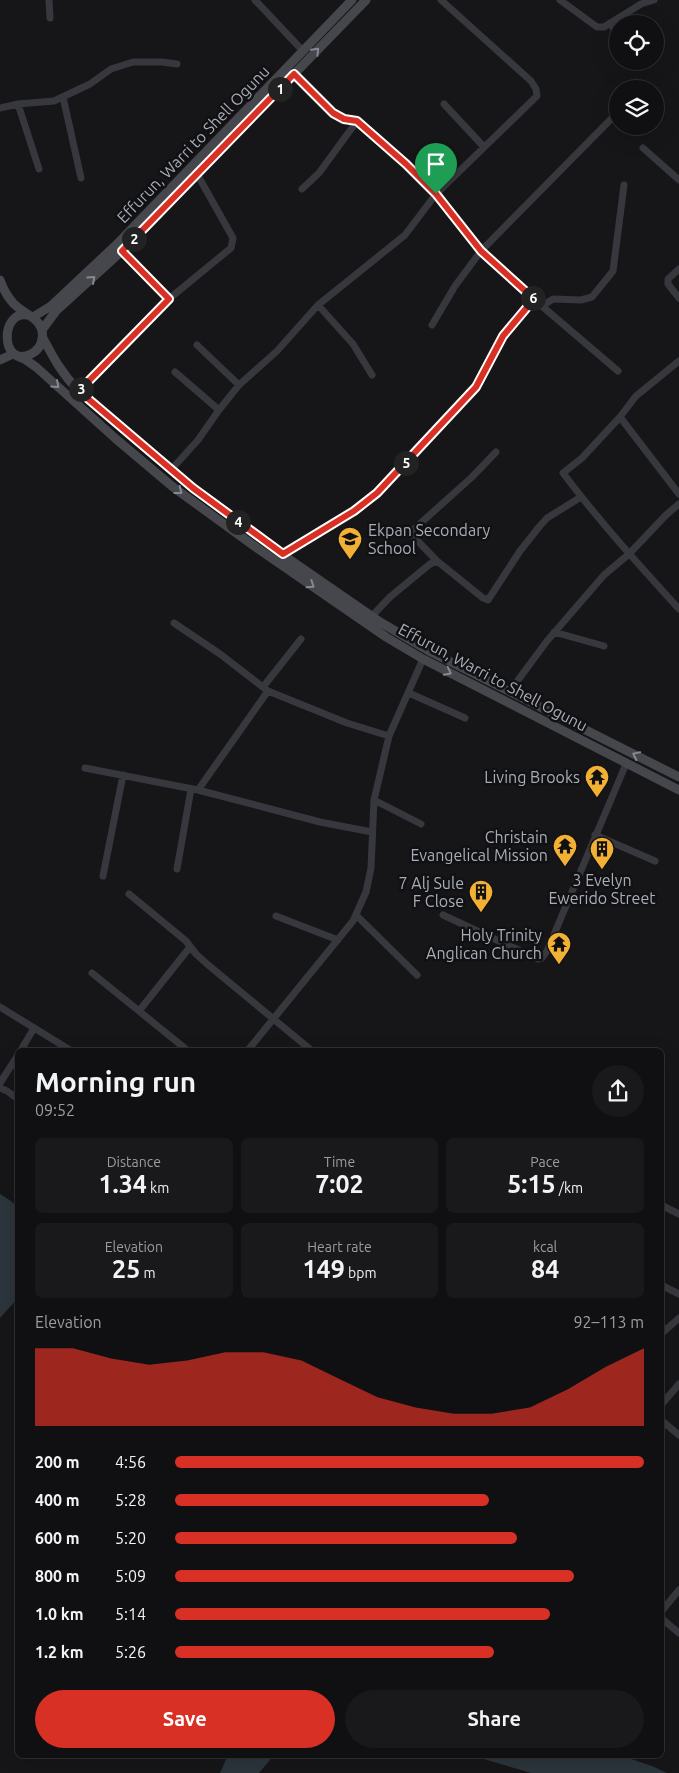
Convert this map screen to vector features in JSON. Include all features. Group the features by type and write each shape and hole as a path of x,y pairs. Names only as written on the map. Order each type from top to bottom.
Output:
{"main road":[{"name":"Effurun, Warri to Shell Ogunu","path":"53,308 352,0"},
{"name":"Effurun, Warri to Shell Ogunu","path":"53,308 122,251 366,0"},
{"path":"0,280 3,290 14,304 39,323 43,334"},
{"path":"15,355 7,350 0,333 4,323 14,315 30,316 53,308"},
{"path":"0,360 15,355 24,356 36,350 53,308"},
{"name":"Effurun, Warri to Shell Ogunu","path":"43,334 56,365 68,380 171,470 283,554 372,616 431,652 679,777"},
{"name":"Effurun, Warri to Shell Ogunu","path":"15,355 26,360 47,377 173,487 257,548 386,637 423,659 679,790"},
{"path":"655,778 661,768"}],"street":[{"path":"49,0 50,18"},
{"path":"255,0 303,51"},
{"path":"171,470 198,440 218,410 239,385 277,350 318,305 405,235 436,194 537,96 536,89 531,81 441,0"},
{"path":"560,0 597,26 604,27 609,24"},
{"path":"623,15 641,4 654,0"},
{"path":"0,108 63,97 90,84 111,69 133,62 177,64"},
{"path":"294,74 333,113 344,119 357,121 406,164 436,194 481,251 618,371"},
{"path":"63,97 81,178"},
{"path":"18,104 39,169"},
{"path":"444,104 484,147"},
{"path":"302,189 319,173 357,121"},
{"path":"432,325 455,286 481,251 609,121"},
{"path":"643,148 679,180"},
{"path":"79,391 169,299 231,248 233,238 197,174"},
{"path":"542,306 553,299 581,300 592,297 613,271 624,185"},
{"path":"122,251 169,299"},
{"path":"679,269 668,279 668,284 679,298"},
{"path":"283,554 354,511 377,493 476,387 503,336 534,299"},
{"path":"318,305 353,344 372,375"},
{"path":"197,345 239,385"},
{"path":"678,605 629,554 563,474 582,458 620,417 636,396 679,361"},
{"path":"175,372 218,410"},
{"path":"620,417 679,494"},
{"path":"496,452 472,477 413,530 412,535 437,561 483,598 488,600 520,551 547,518 581,497"},
{"path":"510,692 554,632 604,574 629,554 679,504"},
{"path":"372,616 390,597 430,564 437,561"},
{"path":"174,624 220,654 266,689 338,720 389,736"},
{"path":"554,632 604,646"},
{"path":"177,869 195,789 301,639"},
{"path":"250,1048 338,940 356,915 366,892 370,868 374,800 389,736 423,659"},
{"path":"408,692 465,718"},
{"path":"443,915 538,959 542,958 547,951 626,764"},
{"path":"85,768 195,789 320,822 372,832"},
{"path":"103,876 123,776"},
{"path":"374,800 421,824"},
{"path":"595,835 655,861"},
{"path":"128,894 186,941 207,964 309,1048"},
{"path":"356,915 417,975"},
{"path":"276,916 338,940"},
{"path":"139,1011 190,947"},
{"path":"92,973 185,1048"},
{"path":"0,1007 67,1048"},
{"path":"22,1048 34,1028"},
{"path":"0,1083 15,1060"},
{"path":"0,1088 15,1097"},
{"path":"664,1206 679,1214"},
{"path":"664,1286 679,1294"},
{"path":"664,1331 679,1318"},
{"path":"664,1402 679,1384"},
{"path":"664,1422 679,1435"},
{"path":"664,1608 679,1590"},
{"path":"664,1620 679,1633"}],"shaded area":[{"path":"0,1194 15,1205 15,1301 0,1318"},
{"path":"227,1758 272,1758 259,1773 220,1773"},
{"path":"480,1758 631,1759 667,1773 531,1773"}],"place":[{"name":"Ekpan Secondary School","path":"350,560"},
{"name":"Living Brooks","path":"597,798"},
{"name":"Christain Evangelical Mission","path":"565,867"},
{"name":"3 Evelyn Ewerido Street","path":"602,870"},
{"name":"7 Alj Sule F Close","path":"481,913"},
{"name":"Holy Trinity Anglican Church","path":"559,965"}],"route":[{"path":"294,74 333,113 344,119 357,121 406,164 436,194 481,251 534,299 503,336 476,387 377,493 354,511 283,554 193,488 79,391 169,299 122,251 294,74"}]}
